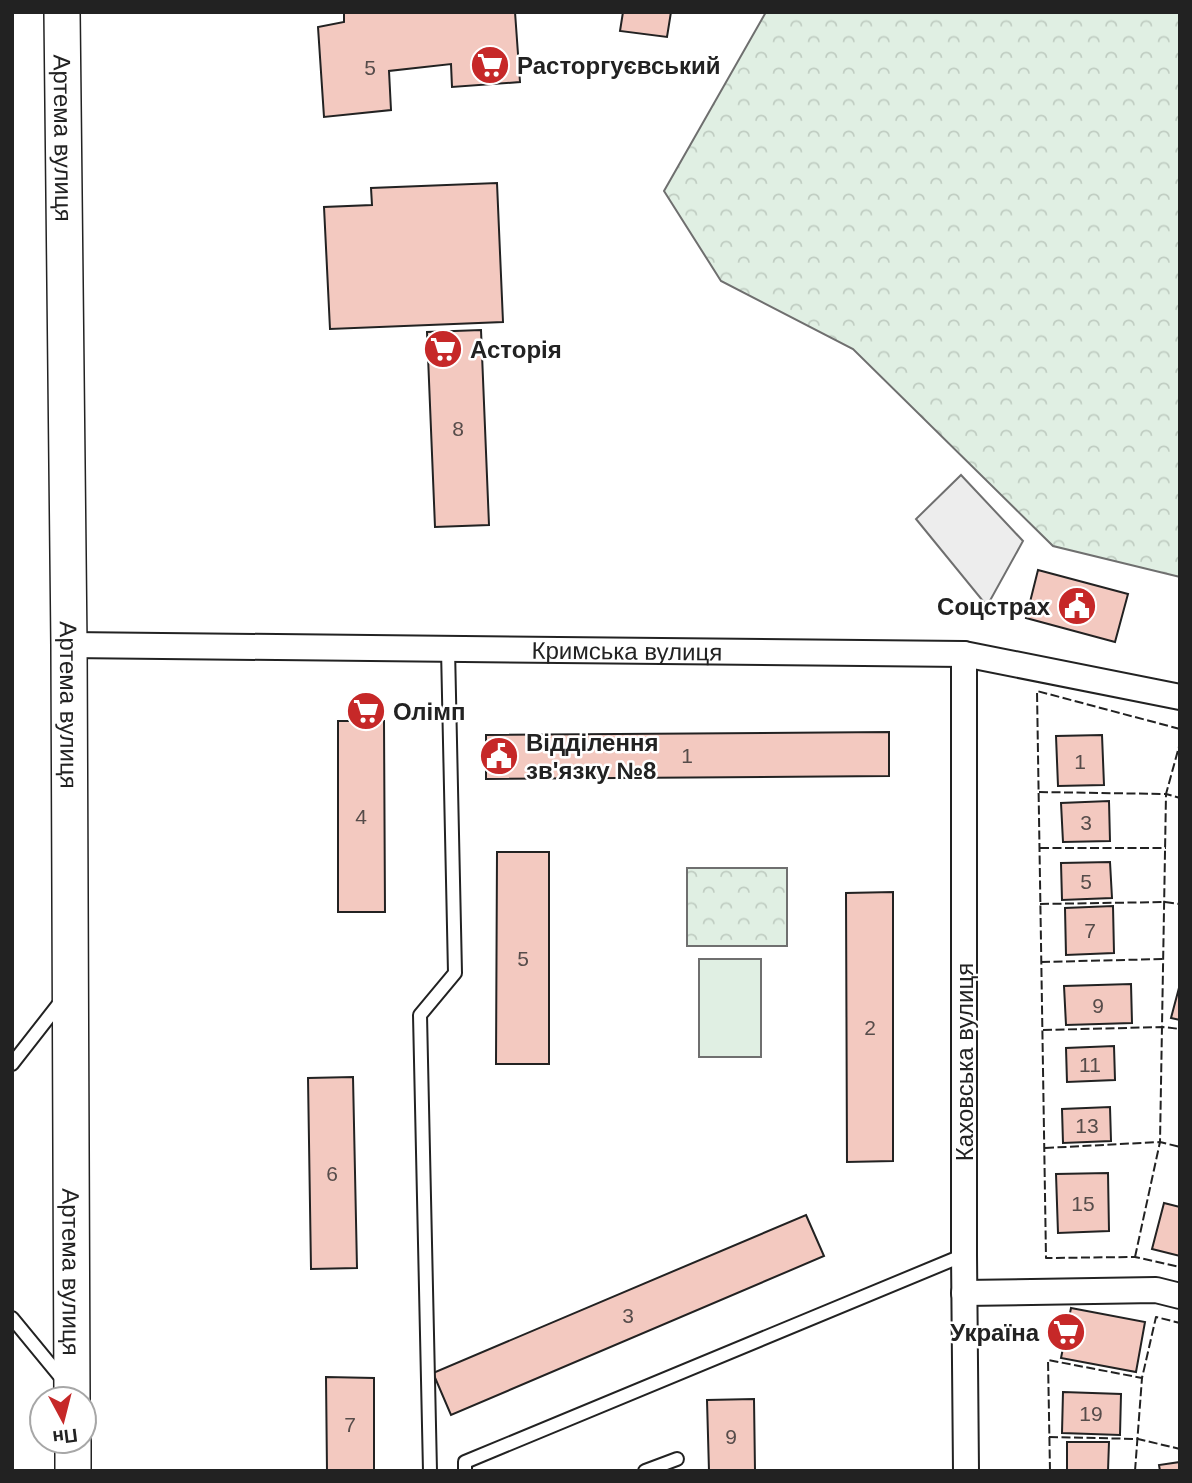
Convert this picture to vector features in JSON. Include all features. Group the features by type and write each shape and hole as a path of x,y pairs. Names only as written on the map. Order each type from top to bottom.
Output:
{"main road":[{"name":"Артема вулиця","path":"62,12 69,645 72,1385"}],"street":[{"name":"Кримська вулиця","path":"69,645 964,654 1180,697"},
{"name":"Каховська вулиця","path":"964,654 966,1471"},
{"path":"964,1293 1156,1290 1180,1296"}],"lane":[{"path":"430,1471 420,1015 455,973 448,649"},
{"path":"12,1064 70,988"},
{"path":"465,1471 465,1462 964,1255"},
{"path":"12,1318 64,1385"},
{"path":"645,1471 677,1459"}],"green space":[{"path":"766,12 1180,12 1180,577 1053,546 853,349 721,281 664,191"},
{"path":"687,868 787,868 787,946 687,946"},
{"path":"699,959 761,959 761,1057 699,1057"}],"shaded area":[{"path":"961,475 1023,541 987,606 916,519"}],"building":[{"path":"344,12 515,12 520,82 452,87 451,64 389,71 391,110 324,117 318,27 344,22"},
{"path":"623,12 671,12 667,37 620,31"},
{"path":"497,183 503,322 330,329 324,207 372,205 371,188"},
{"path":"481,330 489,525 435,527 427,332"},
{"name":"Соцстрах","path":"1038,570 1128,594 1115,642 1026,618"},
{"path":"338,721 384,721 385,912 338,912"},
{"path":"889,732 889,776 486,779 486,735"},
{"path":"1102,735 1104,785 1058,786 1056,736"},
{"path":"1109,801 1110,841 1063,842 1061,803"},
{"path":"497,852 549,852 549,1064 496,1064"},
{"path":"1110,862 1112,898 1062,900 1061,863"},
{"path":"893,892 893,1161 847,1162 846,893"},
{"path":"1113,906 1114,953 1066,955 1065,908"},
{"path":"1131,984 1132,1023 1066,1025 1064,986"},
{"path":"1180,984 1180,1020 1171,1018"},
{"path":"1114,1046 1115,1080 1067,1082 1066,1048"},
{"path":"353,1077 357,1268 311,1269 308,1078"},
{"path":"1110,1107 1111,1141 1063,1143 1062,1109"},
{"path":"1108,1173 1109,1231 1058,1233 1056,1174"},
{"path":"1164,1203 1180,1207 1180,1256 1152,1249"},
{"path":"806,1215 824,1256 451,1415 433,1373"},
{"path":"1071,1308 1145,1322 1136,1372 1061,1358"},
{"path":"326,1377 374,1378 374,1471 327,1471"},
{"path":"1063,1392 1121,1394 1120,1435 1062,1433"},
{"path":"754,1399 755,1471 709,1471 707,1400"},
{"path":"1067,1442 1109,1442 1108,1471 1067,1471"},
{"path":"1180,1462 1180,1471 1160,1471 1159,1465"}],"fence":[{"path":"1180,729 1037,691 1046,1258 1135,1257 1180,1267"},
{"path":"1039,792 1166,794 1180,743"},
{"path":"1135,1257 1160,1142 1166,794 1180,798"},
{"path":"1040,848 1166,848"},
{"path":"1040,904 1180,904"},
{"path":"1041,962 1163,959"},
{"path":"1043,1030 1163,1027 1180,1029"},
{"path":"1045,1148 1160,1142 1180,1147"},
{"path":"1050,1471 1048,1360 1142,1378 1156,1317 1180,1323"},
{"path":"1135,1471 1142,1378"},
{"path":"1049,1437 1138,1439 1180,1449"}],"place":[{"name":"Расторгуєвський","path":"490,65"},
{"name":"Асторія","path":"443,349"},
{"name":"Соцстрах","path":"1077,606"},
{"name":"Олімп","path":"366,711"},
{"name":"Відділення зв'язку №8","path":"499,756"},
{"name":"Україна","path":"1066,1332"}]}
